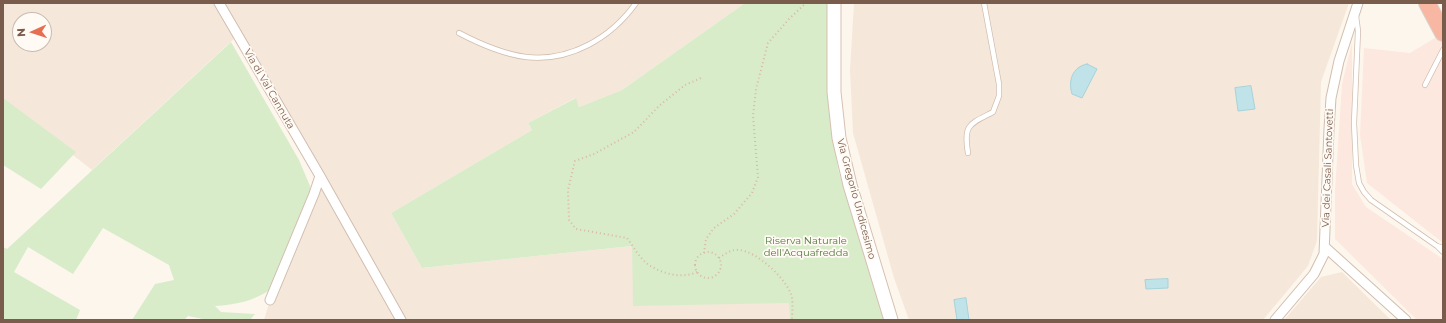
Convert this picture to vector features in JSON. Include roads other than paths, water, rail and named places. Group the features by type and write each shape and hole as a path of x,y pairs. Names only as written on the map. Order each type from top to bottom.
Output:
{"highway":[{"path":"1427,3 1441,29"}],"street":[{"name":"Via di Val Cannuta","path":"219,3 320,176 401,320"},
{"name":"Via Gregorio Undicesimo","path":"834,3 834,92 839,138 852,192 891,320"},
{"name":"Via dei Casali Santovetti","path":"1275,320 1314,274 1322,261 1325,247 1331,98 1339,61 1358,3"},
{"path":"270,300 320,176"},
{"path":"1325,247 1406,320"}],"lane":[{"path":"459,34 480,44 508,54 534,58 556,56 579,50 599,40 615,27 636,3"},
{"path":"968,153 965,140 966,132 970,125 993,112 999,96 999,84 984,3"},
{"path":"1355,12 1358,31 1354,123 1356,165 1359,183 1371,200 1437,246 1443,252"},
{"path":"1425,85 1443,50"},
{"path":"1437,246 1443,248"}],"water":[{"path":"1087,64 1097,69 1082,98 1072,94 1071,80 1072,75 1078,68"},
{"path":"1251,86 1255,109 1238,111 1235,88"},
{"path":"1168,279 1168,288 1146,289 1145,280"},
{"path":"966,298 969,320 957,320 954,300"}],"park label":[{"name":"Riserva Naturale dell'Acquafredda","path":"806,246"}]}
